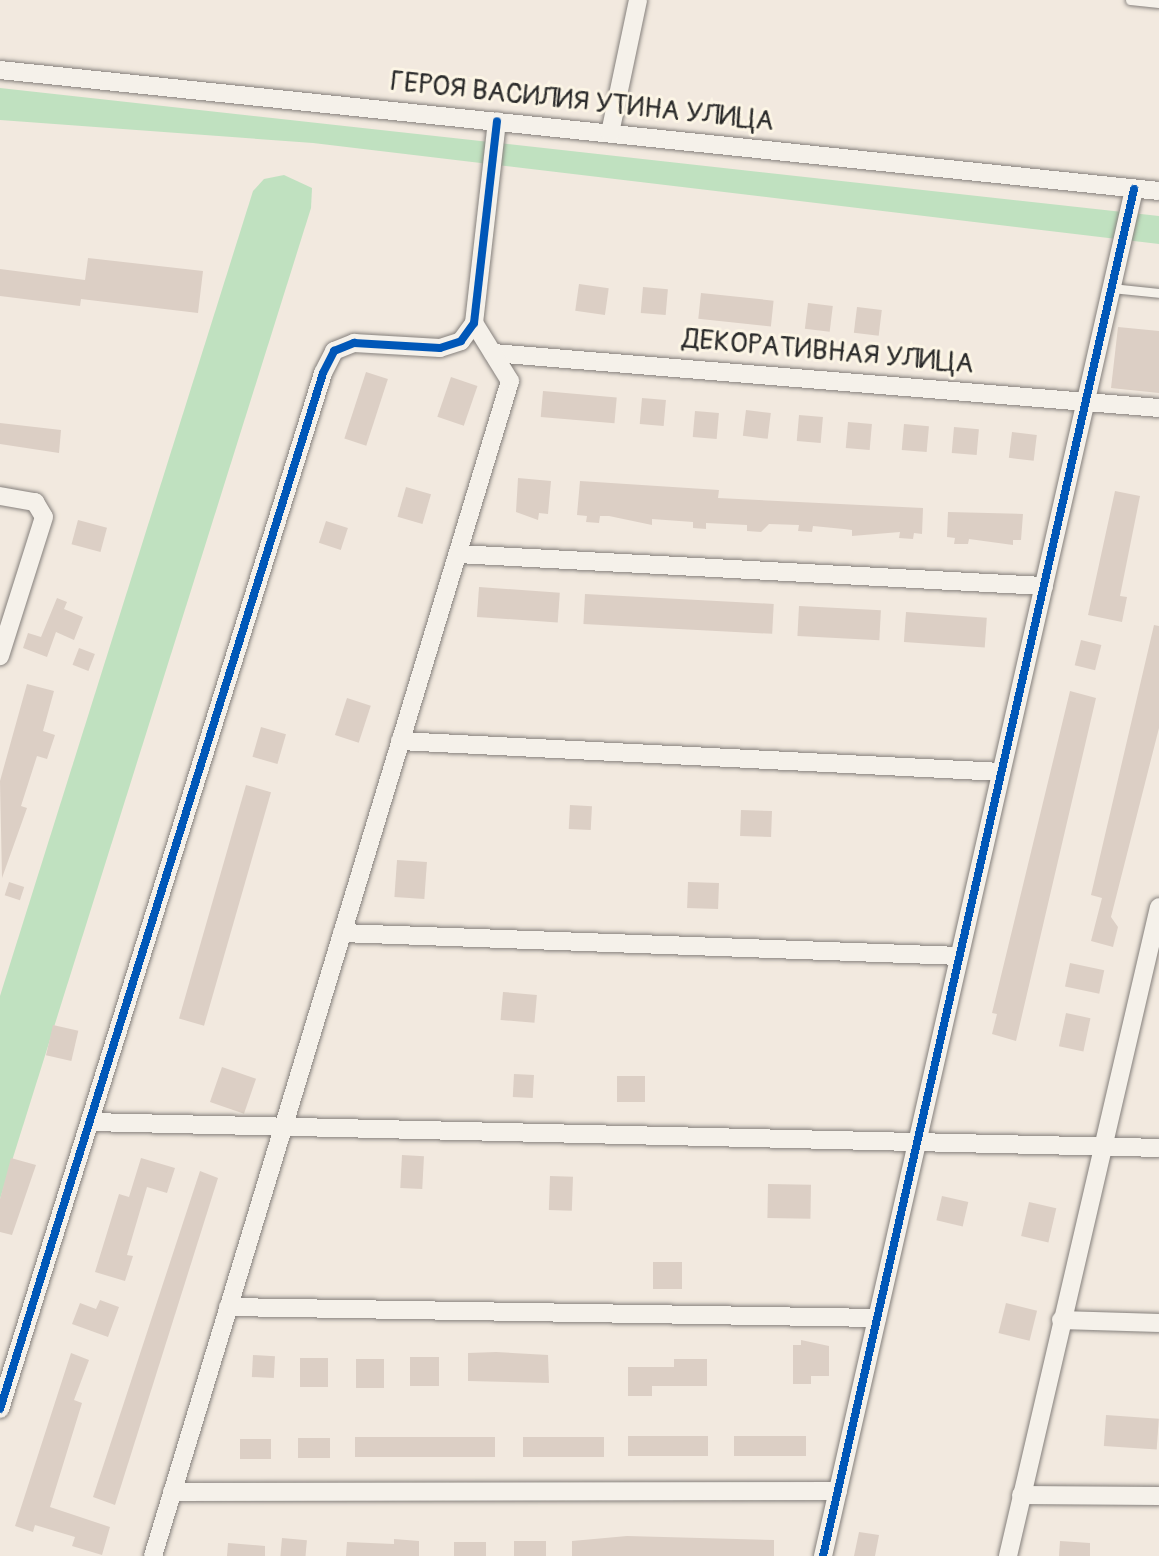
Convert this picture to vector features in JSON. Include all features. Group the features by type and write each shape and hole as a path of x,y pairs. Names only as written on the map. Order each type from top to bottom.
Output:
{"street":[{"path":"610,133 638,0"},
{"name":"ГЕРОЯ ВАСИЛИЯ УТИНА УЛИЦА","path":"0,70 1159,191"},
{"path":"0,1409 323,373 334,351 354,343 440,348 461,341 474,323 497,121"},
{"path":"823,1556 1134,189"},
{"path":"153,1556 510,381 474,323"},
{"name":"ДЕКОРАТИВНАЯ УЛИЦА","path":"493,353 1159,408"},
{"path":"0,496 35,502 44,517 0,656"},
{"path":"458,554 1044,586"},
{"path":"400,741 1001,772"},
{"path":"1008,1556 1100,1146 1152,965 1159,907"},
{"path":"342,933 959,956"},
{"path":"90,1122 1159,1148"},
{"path":"228,1307 877,1318"},
{"path":"1061,1320 1159,1323"},
{"path":"172,1492 838,1491"},
{"path":"1021,1495 1159,1496"}],"lane":[{"path":"1130,0 1159,3"},
{"path":"1111,288 1159,293"}],"green space":[{"path":"0,88 1159,216 1159,244 313,143 0,120"},
{"path":"284,175 312,188 311,208 0,1199 0,996 253,191 264,179"}],"building":[{"path":"88,258 203,271 198,313 81,299 80,306 0,296 0,269 85,280"},
{"path":"579,284 609,288 605,315 575,311"},
{"path":"643,287 668,289 666,315 641,313"},
{"path":"701,293 774,301 771,326 698,319"},
{"path":"808,303 833,306 830,332 805,329"},
{"path":"857,307 882,310 879,336 854,333"},
{"path":"1118,327 1159,331 1159,393 1111,388"},
{"path":"366,372 388,379 366,446 344,439"},
{"path":"451,377 477,386 464,426 437,417"},
{"path":"543,391 617,397 614,423 541,417"},
{"path":"642,398 666,400 664,426 640,424"},
{"path":"746,410 771,413 768,439 743,436"},
{"path":"695,411 719,413 717,439 693,437"},
{"path":"799,415 823,417 821,443 797,441"},
{"path":"848,422 872,424 870,450 846,448"},
{"path":"0,423 61,430 59,453 0,444"},
{"path":"904,424 929,426 927,452 902,450"},
{"path":"954,427 979,429 977,455 952,453"},
{"path":"1012,432 1037,435 1034,461 1009,458"},
{"path":"518,478 551,481 548,514 539,513 538,520 516,512"},
{"path":"580,481 719,490 718,498 923,508 922,534 914,533 913,539 899,538 900,532 852,536 852,530 813,526 812,532 798,531 799,525 769,524 761,532 747,531 747,525 706,523 706,529 693,528 693,522 652,519 652,525 609,516 600,516 599,523 586,522 587,516 577,515"},
{"path":"406,487 431,494 422,524 397,517"},
{"path":"1115,491 1140,496 1120,596 1127,597 1122,622 1088,615"},
{"path":"948,512 1023,514 1021,540 1013,540 1013,545 969,539 968,544 954,544 955,538 947,537"},
{"path":"78,520 107,528 101,552 72,544"},
{"path":"326,521 348,528 341,550 319,543"},
{"path":"479,587 560,593 558,623 477,617"},
{"path":"585,594 774,604 772,634 583,624"},
{"path":"57,598 67,602 64,609 83,617 74,640 56,632 47,657 23,648 28,633 41,637"},
{"path":"799,606 881,610 879,640 797,636"},
{"path":"906,612 987,618 985,648 904,642"},
{"path":"1154,625 1159,626 1159,728 1111,917 1118,927 1113,947 1091,941 1102,898 1091,895"},
{"path":"1081,640 1101,645 1095,670 1075,665"},
{"path":"79,648 95,654 88,671 73,665"},
{"path":"27,684 54,691 43,731 55,735 47,759 37,756 21,806 27,808 2,878 0,781"},
{"path":"1070,691 1096,698 1016,1041 992,1034 997,1014 992,1013"},
{"path":"347,698 371,706 359,743 335,735"},
{"path":"261,727 286,734 277,764 252,757"},
{"path":"246,785 271,792 204,1026 179,1019"},
{"path":"570,805 592,806 591,830 569,829"},
{"path":"741,810 772,811 771,837 740,836"},
{"path":"397,860 427,862 424,899 394,897"},
{"path":"9,882 24,887 20,900 5,895"},
{"path":"688,882 719,883 718,909 687,908"},
{"path":"1070,963 1104,970 1099,994 1065,986"},
{"path":"503,992 537,995 534,1023 501,1020"},
{"path":"1066,1013 1090,1018 1083,1051 1059,1046"},
{"path":"53,1025 78,1031 71,1061 46,1055"},
{"path":"222,1067 256,1079 244,1114 210,1102"},
{"path":"514,1074 534,1075 533,1098 513,1097"},
{"path":"617,1076 645,1076 645,1102 617,1102"},
{"path":"402,1155 424,1156 422,1189 400,1188"},
{"path":"11,1158 36,1165 12,1235 0,1232 0,1199"},
{"path":"141,1158 175,1168 167,1193 147,1187 127,1255 133,1256 125,1281 95,1272 119,1194 129,1197"},
{"path":"200,1171 218,1178 115,1505 93,1497"},
{"path":"550,1176 573,1177 572,1211 549,1210"},
{"path":"768,1184 811,1185 810,1219 767,1218"},
{"path":"942,1196 968,1202 963,1226 936,1220"},
{"path":"1029,1202 1056,1208 1048,1242 1021,1236"},
{"path":"653,1262 682,1262 682,1289 653,1289"},
{"path":"100,1300 119,1307 108,1337 72,1324 80,1303 96,1309"},
{"path":"1006,1303 1037,1311 1030,1341 999,1333"},
{"path":"801,1340 829,1346 829,1376 811,1376 811,1384 793,1384 793,1345 801,1345"},
{"path":"71,1353 89,1360 74,1400 82,1403 50,1507 110,1527 102,1555 72,1546 75,1537 35,1525 33,1532 15,1526"},
{"path":"468,1353 548,1355 549,1383 468,1381"},
{"path":"253,1355 275,1356 274,1378 252,1377"},
{"path":"410,1357 439,1357 439,1386 410,1386"},
{"path":"300,1358 328,1358 328,1387 300,1387"},
{"path":"356,1359 384,1359 384,1388 356,1388"},
{"path":"674,1359 707,1359 707,1386 652,1386 652,1396 628,1396 628,1367 674,1367"},
{"path":"1106,1415 1159,1419 1157,1450 1104,1446"},
{"path":"628,1436 708,1436 708,1456 628,1456"},
{"path":"734,1436 806,1436 806,1456 734,1456"},
{"path":"355,1437 495,1437 495,1457 355,1457"},
{"path":"523,1437 604,1437 604,1457 523,1457"},
{"path":"298,1438 330,1438 330,1458 298,1458"},
{"path":"240,1439 271,1439 271,1459 240,1459"},
{"path":"859,1532 879,1535 875,1556 854,1556"},
{"path":"627,1536 774,1540 774,1556 572,1556 572,1541"},
{"path":"282,1538 307,1540 306,1556 280,1556"},
{"path":"394,1539 419,1541 419,1556 346,1556 347,1542 394,1544"},
{"path":"514,1541 546,1541 546,1556 514,1556"},
{"path":"1060,1541 1090,1543 1090,1556 1059,1556"},
{"path":"454,1542 486,1542 486,1556 454,1556"},
{"path":"228,1543 265,1546 265,1556 227,1556"}],"cycle path":[{"path":"0,1409 323,373 334,351 354,343 440,348 461,341 474,323 497,121"},
{"path":"823,1556 1134,189"}]}
